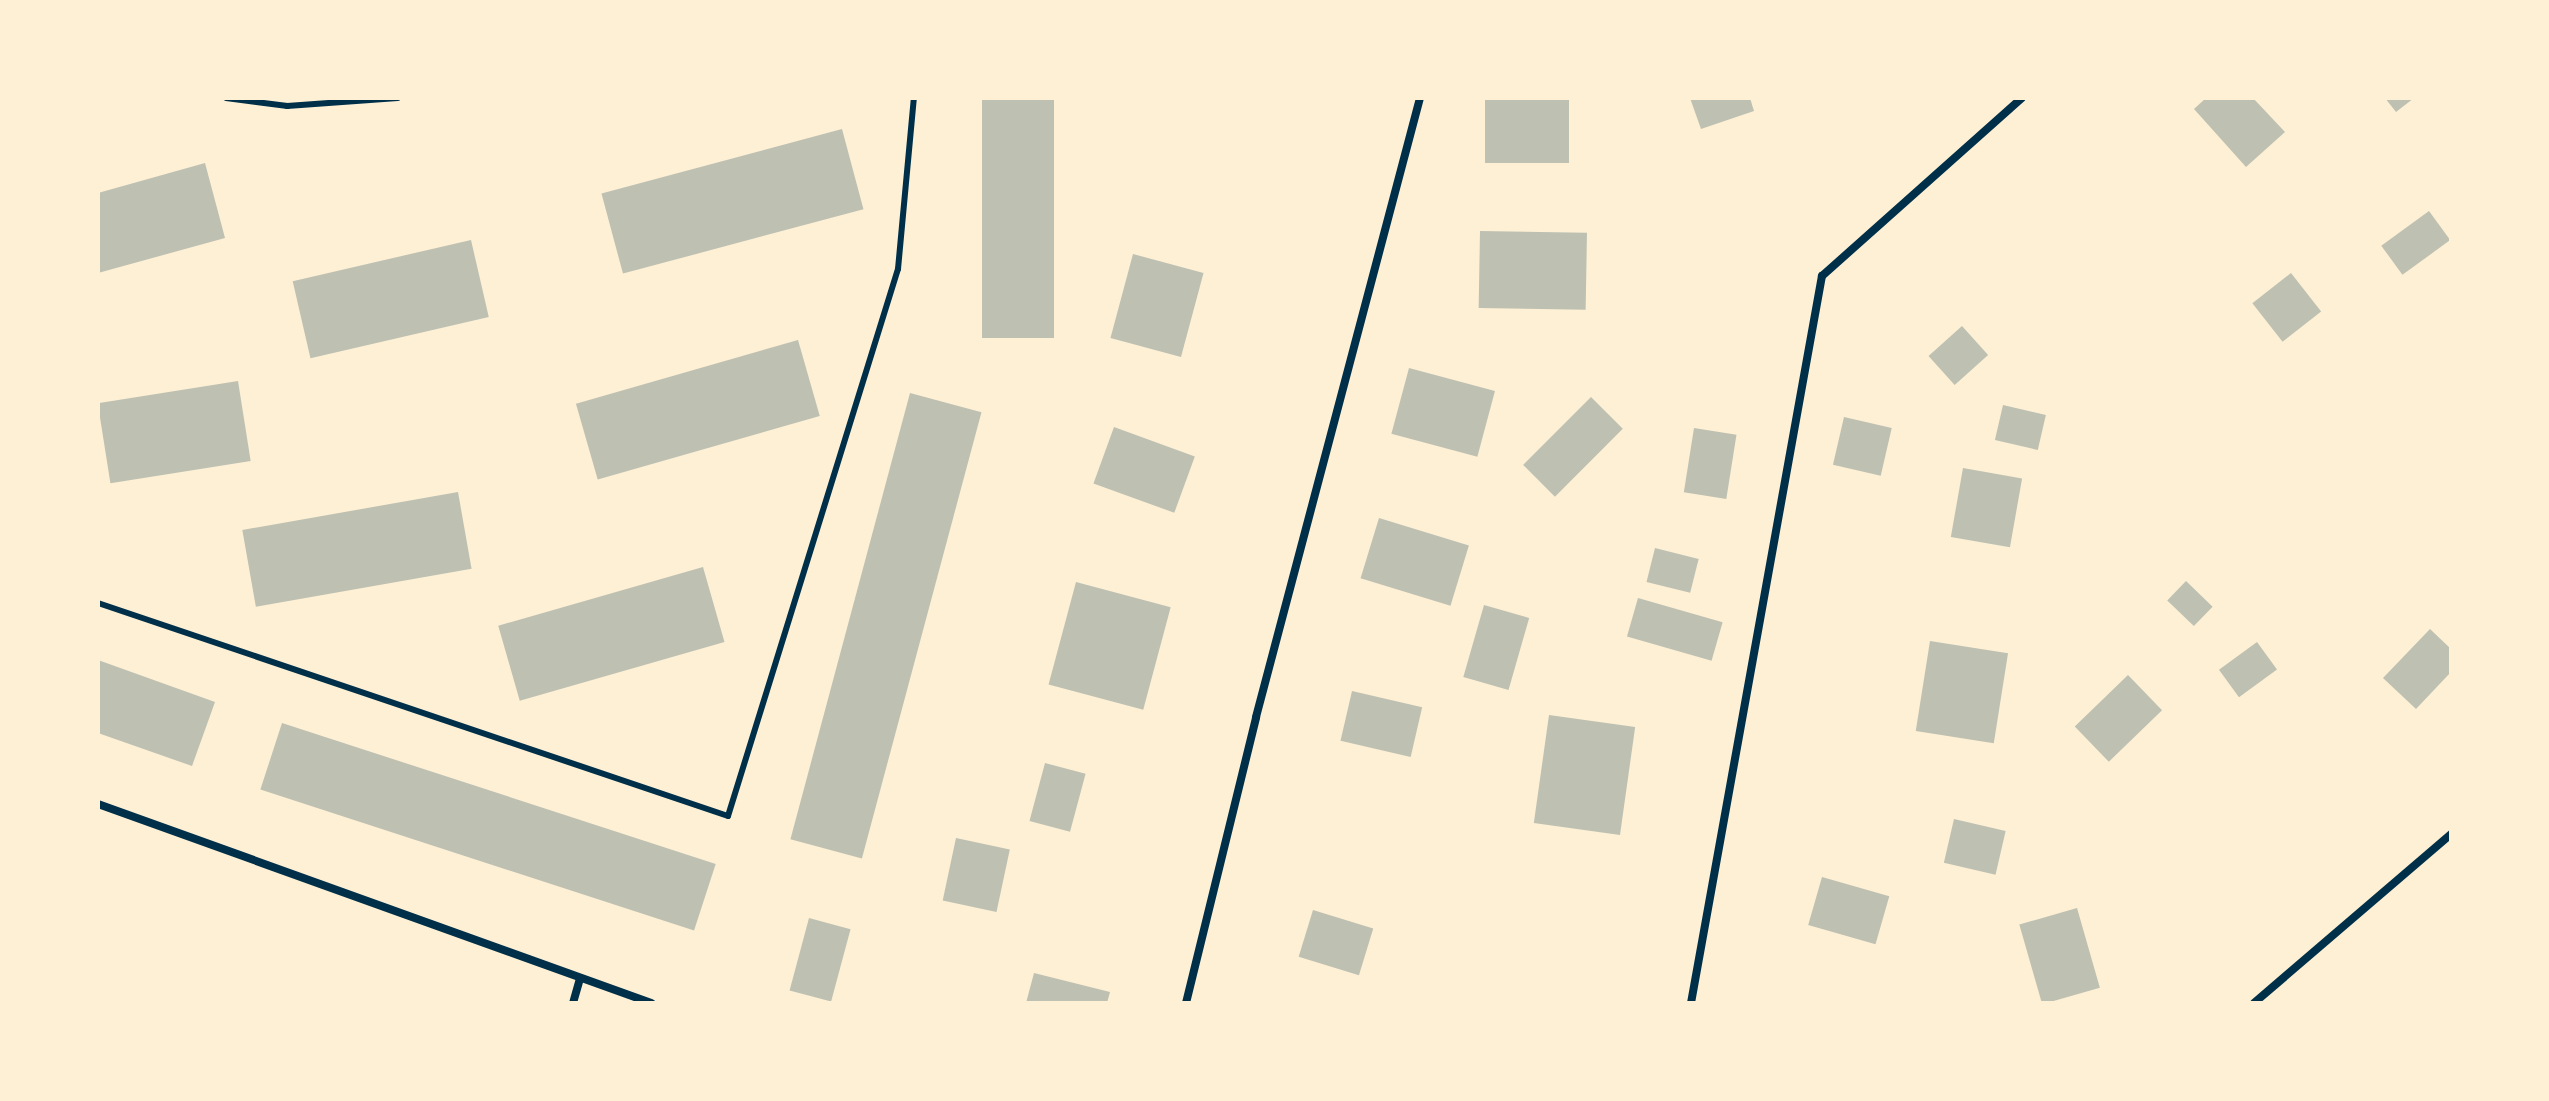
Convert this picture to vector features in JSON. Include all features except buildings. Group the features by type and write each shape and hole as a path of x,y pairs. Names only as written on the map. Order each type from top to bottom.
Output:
{"street":[{"path":"1186,1003 1256,717 1420,98"},
{"path":"1691,1003 1822,276 2022,98"},
{"path":"98,804 651,1003"},
{"path":"2254,1003 2451,834"},
{"path":"573,1003 580,979"}],"lane":[{"path":"226,98 287,106 398,98"},
{"path":"98,603 728,816 898,269 914,98"}]}
